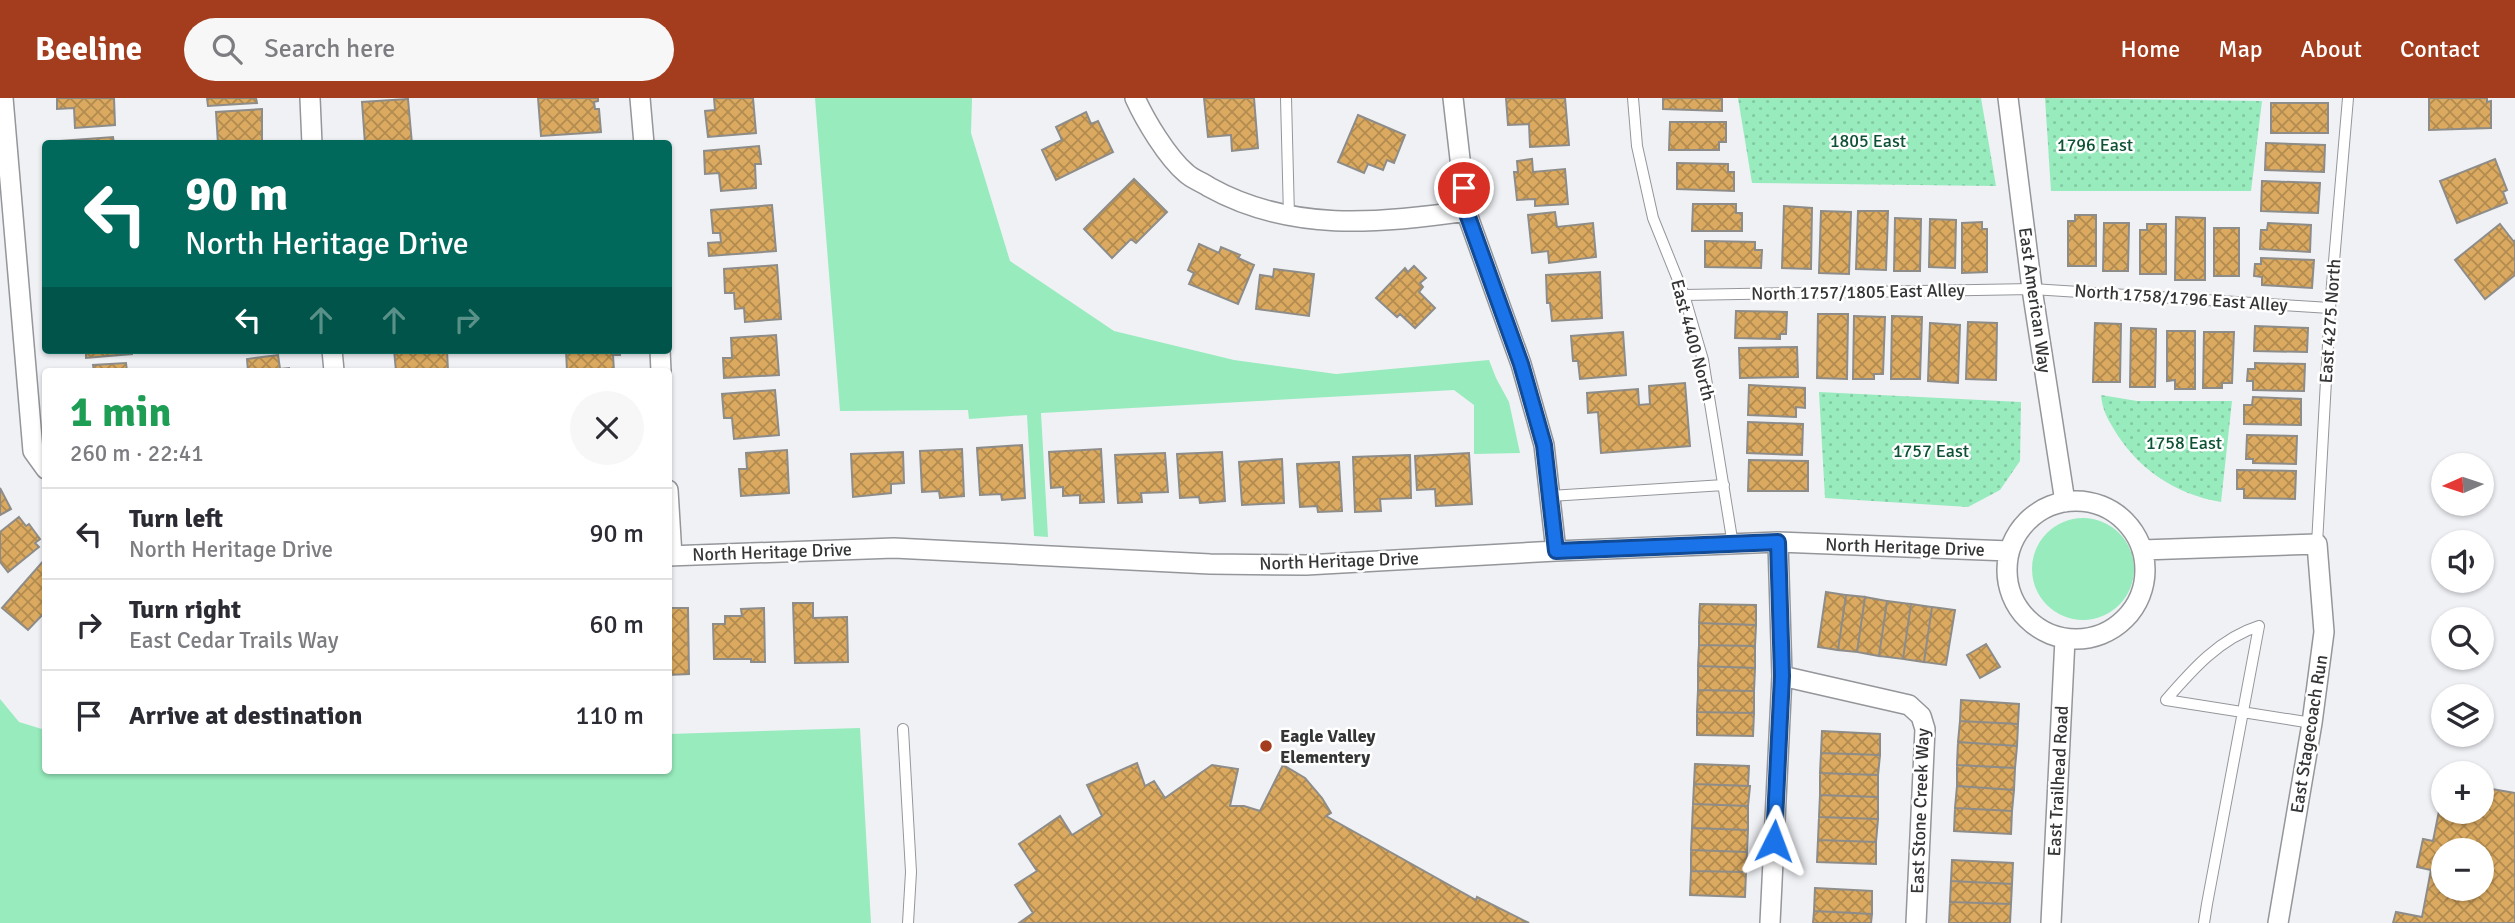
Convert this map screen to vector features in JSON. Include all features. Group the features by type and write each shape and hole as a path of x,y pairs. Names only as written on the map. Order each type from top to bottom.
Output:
{"street":[{"path":"3,98 33,451 42,463"},
{"path":"310,98 312,140"},
{"path":"640,98 644,140"},
{"path":"1135,98 1147,124 1186,173 1236,202 1289,217 1379,222 1466,211"},
{"path":"1453,98 1466,211 1522,367 1544,445 1556,551"},
{"name":"East American Way","path":"2008,98 2032,289 2066,502"},
{"path":"2066,502 2102,506 2116,514 2135,534 2142,550 2144,584 2137,604 2124,621 2108,632 2089,639 2064,639 2043,632 2029,622 2012,598 2007,569 2009,551 2018,533 2033,516 2047,507 2066,502"},
{"path":"1770,923 1782,676 1778,542"},
{"name":"North Heritage Drive","path":"672,556 894,548 1210,564 1306,565 1778,542 2009,551"},
{"path":"2142,550 2317,544"},
{"name":"East Stagecoach Run","path":"2278,923 2312,723 2324,632 2317,544"},
{"name":"East Trailhead Road","path":"2051,923 2064,639"},
{"name":"East Stone Creek Way","path":"1782,676 1909,705 1921,716 1926,729 1916,923"}],"lane":[{"path":"1286,98 1289,217"},
{"name":"East 4400 North","path":"1633,98 1637,146 1653,218 1684,295 1703,360 1733,546"},
{"name":"East 4275 North","path":"2317,544 2330,308 2348,98"},
{"name":"North 1757/1805 East Alley","path":"1684,295 2032,289"},
{"name":"North 1758/1796 East Alley","path":"2032,289 2330,308"},
{"path":"1550,496 1724,485"},
{"path":"2204,923 2243,712 2259,626 2244,631 2199,662 2166,699 2243,712 2312,723"},
{"path":"903,729 911,872 908,923"}],"green space":[{"path":"815,98 972,98 971,133 1010,261 1114,331 1234,360 1336,374 1489,360 1509,402 1520,453 1474,454 1474,405 1454,390 1041,413 1048,537 1034,536 1027,415 969,419 968,410 840,411"},
{"name":"1805 East","path":"1738,98 1981,98 1996,186 1752,183"},
{"name":"1796 East","path":"2045,98 2262,101 2251,191 2051,191"},
{"name":"1757 East","path":"1819,392 2021,402 2020,461 2000,490 1968,507 1825,498"},
{"name":"1758 East","path":"2101,395 2137,401 2232,401 2221,502 2172,486 2145,466 2112,426"},
{"path":"2083,518 2102,522 2119,533 2130,550 2134,569 2130,588 2119,605 2102,616 2083,620 2064,616 2047,605 2036,588 2032,569 2036,550 2047,533 2064,522"},
{"path":"0,699 19,722 42,729 42,774 672,774 672,734 860,728 871,923 0,923"}],"building":[{"path":"57,98 114,98 115,125 75,128 74,108 57,109"},
{"path":"207,98 256,98 257,103 208,106"},
{"path":"538,98 598,98 598,101 594,102 595,109 599,109 601,132 541,136"},
{"path":"714,98 753,98 756,133 708,137 705,111 715,110"},
{"path":"1204,98 1254,98 1258,148 1232,151 1231,135 1208,137"},
{"path":"1506,98 1565,98 1569,145 1530,147 1529,124 1508,125"},
{"path":"1663,98 1722,98 1722,111 1663,109"},
{"path":"2429,98 2487,98 2487,102 2491,101 2491,128 2429,130"},
{"path":"408,99 412,140 365,140 362,102"},
{"path":"2271,103 2328,103 2328,133 2271,133"},
{"path":"262,109 262,140 218,140 216,112"},
{"path":"1086,112 1091,124 1098,121 1113,152 1056,180 1042,150 1062,140 1056,127"},
{"path":"1358,115 1405,135 1394,163 1387,160 1383,170 1368,164 1364,173 1338,162"},
{"path":"1670,122 1726,122 1726,142 1719,142 1719,150 1669,150"},
{"path":"113,137 113,140 73,140"},
{"path":"2266,143 2325,145 2324,172 2265,170"},
{"path":"759,146 761,164 755,164 756,188 721,191 719,173 705,174 704,151"},
{"path":"1532,159 1533,172 1565,169 1568,204 1535,206 1535,199 1517,200 1514,172 1518,172 1517,161"},
{"path":"2495,159 2507,190 2503,192 2507,203 2457,223 2440,181"},
{"path":"1677,163 1728,164 1728,172 1734,172 1734,191 1677,189"},
{"path":"1134,179 1167,212 1136,243 1131,239 1112,258 1084,229"},
{"path":"2262,181 2320,183 2318,213 2261,211"},
{"path":"1693,204 1736,204 1736,213 1742,213 1742,231 1692,231"},
{"path":"772,205 776,251 709,256 708,243 721,242 720,233 713,233 711,210"},
{"path":"1784,206 1812,208 1811,269 1782,268"},
{"path":"1821,211 1851,212 1849,274 1819,273"},
{"path":"1858,211 1888,211 1886,270 1856,269"},
{"path":"1555,212 1557,227 1593,223 1596,257 1549,263 1548,251 1532,253 1528,215"},
{"path":"2075,215 2096,215 2096,266 2068,266 2068,221 2075,221"},
{"path":"2176,217 2205,218 2205,280 2175,280"},
{"path":"1895,218 1921,219 1920,271 1894,271"},
{"path":"1930,219 1956,220 1955,268 1929,267"},
{"path":"1982,222 1982,229 1987,229 1987,272 1962,273 1962,223"},
{"path":"2104,223 2129,223 2128,271 2103,271"},
{"path":"2268,223 2311,225 2310,252 2260,249 2261,230 2267,230"},
{"path":"2147,224 2166,224 2166,274 2140,274 2140,230 2147,230"},
{"path":"2500,224 2514,242 2515,240 2515,275 2485,299 2455,260"},
{"path":"2214,228 2239,228 2239,276 2214,276"},
{"path":"1705,241 1755,242 1755,250 1762,250 1761,268 1705,267"},
{"path":"1199,244 1219,253 1221,247 1254,265 1238,304 1189,284 1194,273 1188,270"},
{"path":"2261,258 2314,260 2312,288 2262,285 2262,277 2254,276 2255,264 2261,264"},
{"path":"777,265 781,319 745,322 744,308 735,309 734,293 725,293 724,269"},
{"path":"1414,266 1426,278 1420,283 1423,287 1419,292 1435,308 1415,328 1400,314 1397,317 1376,298 1405,268 1408,272"},
{"path":"1274,269 1314,274 1309,316 1256,309 1260,275 1273,277"},
{"path":"1600,272 1602,318 1552,321 1550,303 1547,303 1546,275"},
{"path":"1736,311 1787,312 1786,334 1780,334 1780,339 1735,338"},
{"path":"1818,314 1848,314 1847,379 1817,378"},
{"path":"1854,316 1885,317 1883,374 1874,374 1874,379 1853,379"},
{"path":"1892,316 1922,317 1920,379 1891,379"},
{"path":"1968,322 1997,323 1996,380 1966,379"},
{"path":"1930,323 1960,325 1958,383 1928,381"},
{"path":"2095,323 2121,324 2120,382 2093,382"},
{"path":"2255,326 2308,328 2307,352 2254,351"},
{"path":"2131,328 2156,329 2155,387 2130,387"},
{"path":"2167,331 2195,331 2195,389 2175,389 2175,380 2167,381"},
{"path":"1623,332 1626,375 1580,379 1578,361 1573,361 1571,336"},
{"path":"2204,332 2234,332 2232,383 2222,383 2222,388 2203,388"},
{"path":"776,335 779,375 724,378 723,358 732,358 731,338"},
{"path":"1797,347 1798,377 1740,378 1739,348"},
{"path":"86,354 132,354 86,358"},
{"path":"394,354 447,354 448,368 396,368"},
{"path":"566,354 620,354 613,355 614,368 567,368"},
{"path":"278,355 280,368 248,368 247,359"},
{"path":"126,363 127,368 94,368 93,365"},
{"path":"2255,363 2305,364 2304,391 2253,390 2253,381 2247,381 2248,369 2255,369"},
{"path":"1685,383 1690,446 1601,453 1598,412 1588,413 1587,393 1638,389 1639,405 1650,404 1649,386"},
{"path":"1749,385 1805,388 1805,408 1796,407 1796,417 1748,415"},
{"path":"775,390 779,435 734,439 732,418 724,418 722,394"},
{"path":"2253,397 2301,399 2301,425 2244,424 2244,405 2252,405"},
{"path":"1748,422 1803,424 1802,455 1747,453"},
{"path":"2247,435 2297,436 2296,464 2253,463 2253,459 2246,459"},
{"path":"1022,445 1025,498 1002,500 1001,494 980,495 977,448"},
{"path":"962,449 964,496 940,498 939,491 922,492 920,451"},
{"path":"1101,449 1104,502 1080,503 1080,495 1063,496 1063,487 1051,488 1049,452"},
{"path":"787,450 789,493 741,496 739,469 747,469 746,453"},
{"path":"903,452 904,483 891,484 891,493 853,497 851,454"},
{"path":"1222,452 1225,501 1200,503 1199,497 1180,498 1177,454"},
{"path":"1165,453 1168,492 1141,493 1142,502 1118,503 1115,455"},
{"path":"1469,453 1472,504 1436,506 1435,489 1417,490 1415,456"},
{"path":"1410,455 1411,498 1380,499 1381,511 1355,512 1353,457"},
{"path":"1282,459 1284,503 1242,505 1239,462"},
{"path":"1749,460 1808,461 1808,491 1748,491"},
{"path":"1339,462 1342,511 1318,512 1317,506 1300,507 1297,464"},
{"path":"2237,470 2296,471 2295,499 2244,498 2244,489 2237,489"},
{"path":"0,488 11,509 0,515"},
{"path":"19,517 26,526 29,524 40,539 35,543 39,547 8,572 0,562 0,532"},
{"path":"42,563 42,615 28,630 2,608"},
{"path":"1826,592 1846,595 1838,650 1818,647"},
{"path":"1846,595 1865,597 1857,652 1838,650"},
{"path":"1865,597 1887,601 1879,656 1857,652"},
{"path":"1887,601 1911,604 1903,659 1879,656"},
{"path":"793,603 813,603 813,618 847,617 848,662 795,663"},
{"path":"1700,604 1756,605 1756,625 1699,623"},
{"path":"1911,604 1932,607 1924,662 1903,659"},
{"path":"1932,607 1955,610 1946,665 1924,662"},
{"path":"672,608 688,608 689,674 672,675"},
{"path":"764,608 765,662 751,662 751,659 714,659 713,624 725,624 725,616 742,616 741,609"},
{"path":"1699,623 1756,625 1755,646 1699,645"},
{"path":"1986,644 2000,667 1980,678 1967,655"},
{"path":"1699,645 1755,646 1755,668 1698,666"},
{"path":"1698,666 1755,668 1754,691 1698,690"},
{"path":"1698,690 1754,691 1754,713 1697,712"},
{"path":"1961,700 2019,704 2018,724 1960,721"},
{"path":"1697,712 1754,713 1753,736 1697,735"},
{"path":"1960,721 2018,724 2017,746 1958,742"},
{"path":"1822,731 1880,734 1880,755 1821,753"},
{"path":"1958,742 2017,746 2015,768 1957,765"},
{"path":"1821,753 1880,755 1878,775 1820,773"},
{"path":"1137,763 1145,786 1154,781 1165,798 1212,765 1238,769 1230,806 1244,806 1260,811 1283,765 1305,778 1322,798 1331,813 1326,816 1476,900 1477,897 1529,923 1019,923 1033,913 1015,885 1037,871 1019,844 1060,816 1072,835 1102,816 1087,785"},
{"path":"1695,764 1749,766 1748,786 1694,784"},
{"path":"1957,765 2015,768 2014,790 1957,786"},
{"path":"1820,773 1878,775 1878,797 1820,795"},
{"path":"1694,784 1750,786 1748,806 1693,804"},
{"path":"1957,786 2014,790 2012,811 1955,808"},
{"path":"2494,789 2515,793 2515,923 2393,923 2396,912 2422,917 2431,870 2431,901 2494,901 2494,838 2434,838 2436,824 2494,824"},
{"path":"1820,795 1878,797 1878,819 1819,817"},
{"path":"1693,804 1748,806 1748,830 1692,828"},
{"path":"1955,808 2012,811 2011,834 1954,831"},
{"path":"1819,817 1878,819 1876,842 1818,840"},
{"path":"1692,828 1748,830 1747,852 1691,850"},
{"path":"2423,839 2431,841 2431,870 2417,867"},
{"path":"1818,840 1876,842 1876,864 1817,862"},
{"path":"1691,850 1747,852 1746,872 1691,871"},
{"path":"1952,860 2013,863 2012,884 1951,881"},
{"path":"1691,871 1746,872 1745,897 1690,895"},
{"path":"1951,881 2012,884 2011,904 1950,902"},
{"path":"1815,888 1872,891 1872,914 1814,911"},
{"path":"1950,902 2011,904 2010,923 1949,923"},
{"path":"1814,911 1872,914 1871,923 1813,923"}],"place":[{"name":"Eagle Valley Elementery","path":"1266,746"}],"route":[{"path":"1464,188 1466,211 1521,364 1544,445 1556,551 1733,546 1778,542 1782,676 1774,841"}]}
